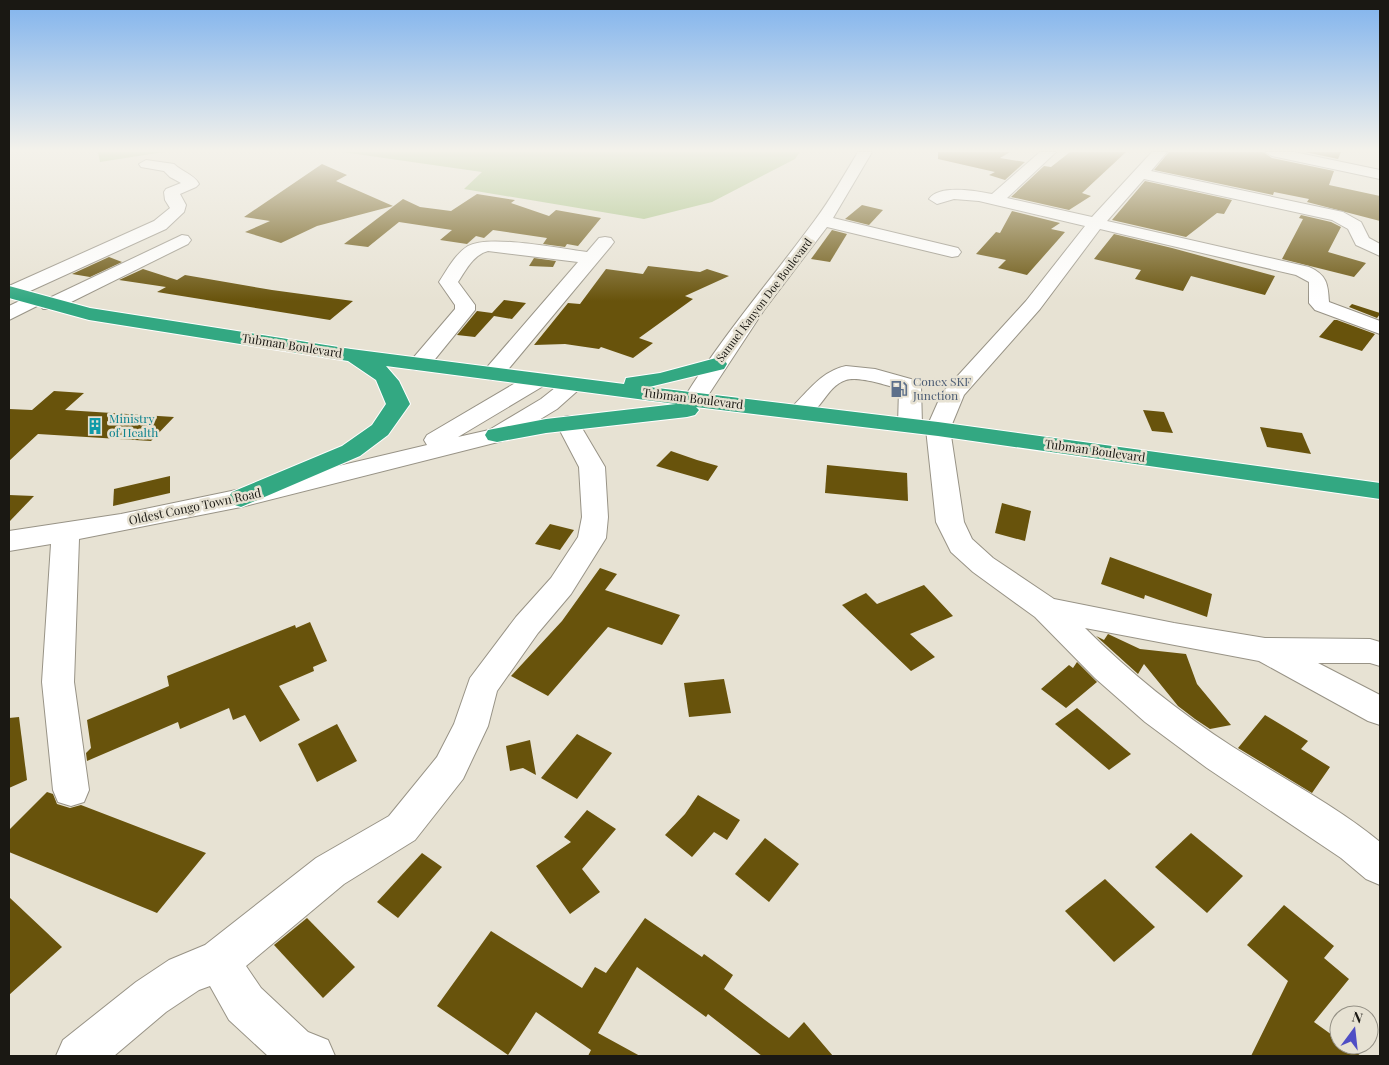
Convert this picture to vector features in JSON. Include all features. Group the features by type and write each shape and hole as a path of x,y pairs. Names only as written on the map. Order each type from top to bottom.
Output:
{"highway":[{"name":"Tubman Boulevard","path":"9,300 41,303 134,322 351,355 574,385 696,398 924,427 1380,491"},
{"path":"241,498 351,452 380,430 398,404 393,386 380,370 351,355"},
{"path":"598,388 661,379 716,364"},
{"path":"497,435 568,423 748,405"}],"street":[{"path":"9,300 160,225 178,209 178,205 175,202"},
{"name":"Samuel Kanyon Doe Boulevard","path":"696,398 716,364 757,306 824,221 835,202"},
{"path":"1007,202 1095,224 1302,271 1315,276 1319,281 1319,304 1380,328"},
{"path":"924,427 1033,305 1095,224 1116,202"},
{"path":"1270,202 1337,216 1355,226 1362,241 1380,251"},
{"path":"824,221 952,252"},
{"path":"41,303 182,240"},
{"path":"493,373 605,242"},
{"path":"419,364 465,310 466,305 448,282 471,250 477,246 591,258"},
{"path":"800,412 839,374 849,372 900,381 910,386 924,427 950,522 960,545 983,565 1046,609 1106,669 1157,712 1219,757 1355,845 1380,866"},
{"path":"379,464 447,436 537,380"},
{"path":"379,464 497,435 549,404 574,385"},
{"path":"79,1056 184,975 220,961 330,871 402,828 450,768 472,726 482,687 527,625 561,586 592,538 595,517 592,467 568,423"},
{"name":"Oldest Congo Town Road","path":"9,541 241,498 379,464"},
{"path":"65,532 58,682 71,790"},
{"path":"1046,609 1174,635 1265,650 1370,651 1380,654"},
{"path":"1265,650 1380,711"},
{"path":"220,961 245,1004 294,1050 312,1056"}],"green space":[{"path":"540,202 713,202 644,219"}],"building":[{"path":"267,202 383,202 393,206 317,226 281,243 245,232 270,221 244,217"},
{"path":"399,202 409,202 420,207 451,211 465,202 513,202 511,203 549,216 556,210 601,218 578,246 567,244 565,247 543,244 547,238 493,230 484,238 476,236 467,244 440,240 452,230 399,222 368,247 344,244"},
{"path":"1032,202 1082,202 1069,210"},
{"path":"1127,202 1231,202 1224,214 1217,213 1186,237 1112,220"},
{"path":"1307,202 1380,202 1380,221"},
{"path":"862,205 883,210 869,225 845,219"},
{"path":"1012,211 1060,223 1051,229 1065,232 1027,275 998,268 1006,260 976,254 996,232 1000,233"},
{"path":"1301,215 1331,222 1341,227 1328,252 1366,263 1354,277 1282,259 1303,219 1299,218"},
{"path":"832,230 847,234 830,262 811,259"},
{"path":"1114,234 1275,276 1265,295 1191,276 1183,291 1135,279 1141,270 1094,259"},
{"path":"109,257 122,262 90,277 72,274"},
{"path":"534,258 556,261 553,267 529,266"},
{"path":"648,266 700,272 707,269 729,276 685,296 693,299 639,338 653,343 633,358 601,347 599,349 565,344 534,345 568,303 580,304 606,269 643,274"},
{"path":"143,269 177,280 185,275 272,290 353,301 330,320 157,292 166,287 119,280"},
{"path":"504,300 526,303 512,319 494,316 475,337 457,335 477,311 492,313"},
{"path":"1352,304 1380,314 1377,318 1349,307"},
{"path":"1334,320 1375,334 1362,351 1319,337"},
{"name":"Ministry of Health","path":"54,391 84,393 65,410 174,417 151,441 38,434 9,461 9,409 32,410"},
{"path":"1143,410 1164,412 1173,433 1152,431"},
{"path":"1260,427 1302,433 1311,454 1267,447"},
{"path":"671,451 718,466 708,481 656,466"},
{"path":"827,465 907,473 908,501 825,493"},
{"path":"170,476 170,493 113,506 114,489"},
{"path":"9,495 34,496 9,522"},
{"path":"1002,503 1031,511 1025,541 995,533"},
{"path":"550,524 574,530 560,550 535,544"},
{"path":"1110,557 1212,594 1207,617 1145,595 1144,599 1101,584"},
{"path":"600,568 617,574 605,590 680,615 662,645 608,627 548,696 511,676 562,621"},
{"path":"924,585 953,616 910,634 935,657 911,671 842,605 866,593 877,604"},
{"path":"310,622 327,661 313,667 314,671 279,686 300,720 260,742 245,715 233,720 229,708 180,729 178,722 87,761 86,753 91,748 87,720 169,686 167,676 295,625 296,628"},
{"path":"1108,634 1140,649 1186,654 1197,684 1231,725 1210,729 1195,719 1178,706 1144,664 1138,674 1096,636 1104,640"},
{"path":"1077,662 1097,682 1066,708 1041,689 1069,665 1073,668"},
{"path":"724,679 731,713 689,717 684,683"},
{"path":"1077,708 1131,754 1109,770 1055,724"},
{"path":"1265,715 1308,741 1301,749 1330,767 1312,793 1238,748"},
{"path":"19,717 27,780 9,788 9,718"},
{"path":"337,724 357,761 317,782 298,744"},
{"path":"577,734 612,753 577,799 541,778"},
{"path":"530,740 536,775 523,768 510,771 506,746"},
{"path":"47,792 53,794 57,804 70,808 81,805 206,853 157,913 9,852 9,830"},
{"path":"698,795 740,820 727,840 714,832 692,857 665,835 685,814"},
{"path":"587,810 616,829 582,869 600,892 570,914 536,866 571,842 564,837"},
{"path":"1191,833 1243,876 1207,913 1155,867"},
{"path":"765,838 799,864 769,902 735,874"},
{"path":"422,853 442,867 398,918 377,902"},
{"path":"1105,879 1155,927 1114,962 1065,911"},
{"path":"9,897 62,947 9,995"},
{"path":"1284,905 1334,946 1324,958 1349,979 1314,1022 1329,1033 1329,1055 1361,1056 1251,1056 1288,981 1247,945"},
{"path":"307,918 355,967 323,998 274,945"},
{"path":"645,918 702,957 704,954 733,975 724,989 789,1038 804,1022 833,1056 762,1056 708,1014 706,1017 637,967 598,1033 640,1056 588,1056 591,1050 536,1012 508,1055 437,1006 491,931 582,988 595,967 606,973"}],"place":[{"name":"Conex SKF Junction","path":"899,389"},
{"name":"Ministry of Health","path":"95,426"}]}
